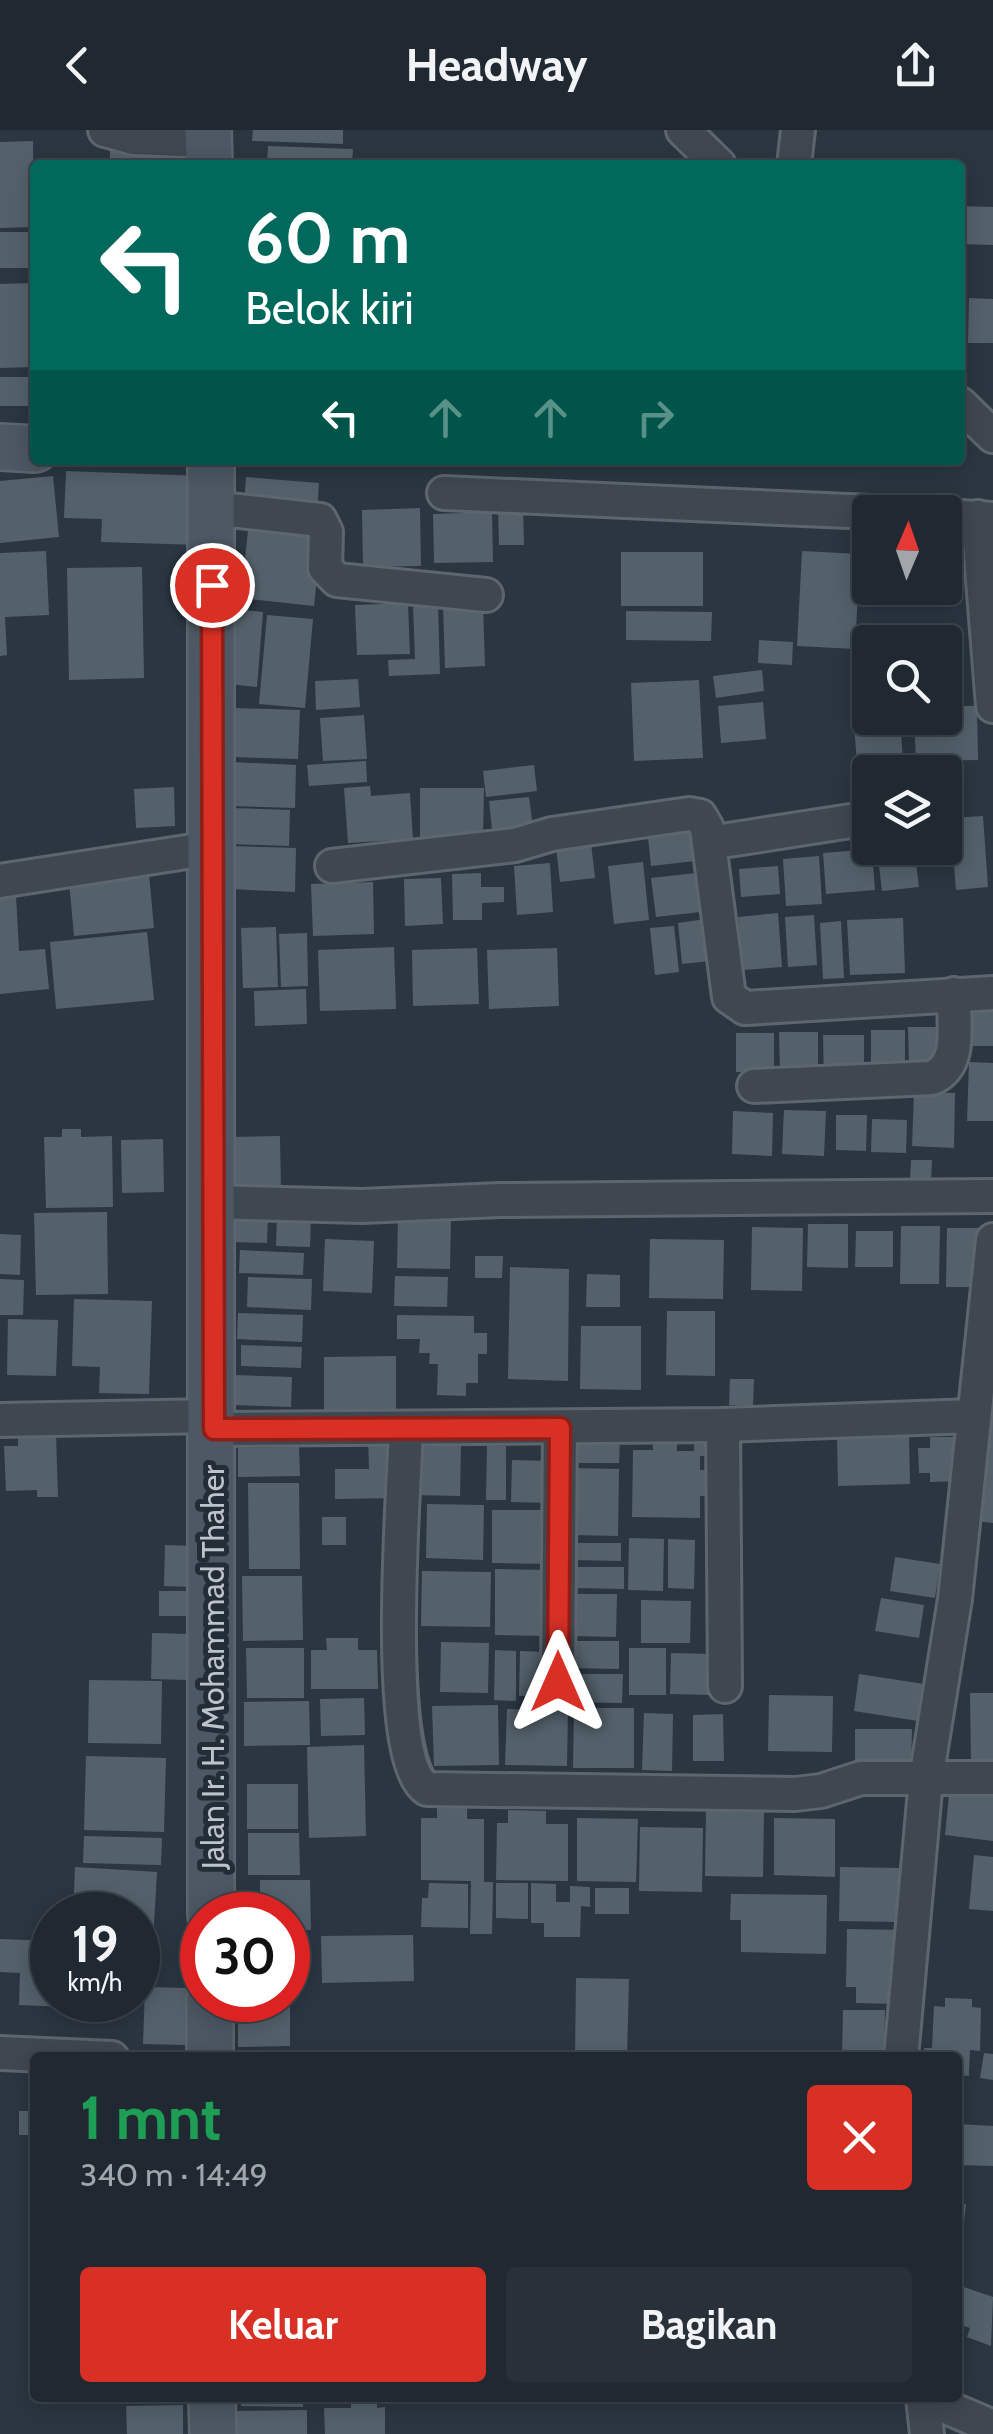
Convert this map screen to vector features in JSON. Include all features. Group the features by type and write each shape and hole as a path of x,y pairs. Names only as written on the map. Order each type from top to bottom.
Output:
{"main road":[{"path":"0,447 30,449"},
{"name":"Jalan Ir. H. Mohammad Thaher","path":"210,465 211,1892"},
{"path":"210,2022 210,2052"},
{"path":"212,2402 212,2434"}],"street":[{"path":"105,130 134,138 208,145"},
{"path":"684,130 713,160"},
{"path":"795,160 798,130"},
{"path":"965,409 993,436"},
{"path":"444,493 852,511"},
{"path":"212,508 320,520 326,532 325,568 337,580 486,595"},
{"path":"986,518 993,706"},
{"path":"332,866 514,845 552,834 689,814 700,816 709,843 729,997 735,1004 745,1008 993,993"},
{"path":"709,843 852,821"},
{"path":"0,881 212,848"},
{"path":"754,1086 932,1078 943,1074 953,1060 954,994"},
{"path":"211,1202 362,1206 500,1200 993,1196"},
{"path":"902,2052 926,1779 954,1599 993,1240"},
{"path":"0,1420 406,1430 723,1426 974,1416"},
{"path":"723,1426 725,1686"},
{"path":"558,1682 560,1428"},
{"path":"406,1430 397,1666 417,1782 440,1790 796,1794 821,1792 862,1778 993,1778"},
{"path":"0,2053 30,2054"},
{"path":"924,2402 926,2434"},
{"path":"934,2402 993,2427"}],"building":[{"path":"253,130 343,130 343,144 252,141"},
{"path":"33,141 30,227 0,228 0,142"},
{"path":"268,146 353,149 352,160 267,160"},
{"path":"159,147 160,160 110,160 110,149"},
{"path":"965,206 993,207 993,245 965,244"},
{"path":"0,232 30,232 30,268 0,268"},
{"path":"30,283 30,367 0,368 0,284"},
{"path":"969,298 993,299 993,343 968,343"},
{"path":"0,377 30,377 30,406 0,406"},
{"path":"66,471 202,476 200,545 101,542 102,519 64,518"},
{"path":"53,476 59,537 0,543 0,481"},
{"path":"246,477 319,483 317,512 244,507"},
{"path":"523,507 524,545 499,545 498,508"},
{"path":"420,508 421,566 363,567 362,510"},
{"path":"492,512 493,562 434,563 433,514"},
{"path":"249,521 322,529 314,606 241,598"},
{"path":"46,551 49,615 5,617 7,655 0,656 0,553"},
{"path":"802,551 852,554 852,605 857,605 852,649 797,646"},
{"path":"621,552 703,552 703,606 621,606"},
{"path":"142,567 144,678 69,680 67,568"},
{"path":"408,603 410,654 357,655 355,605"},
{"path":"438,605 440,674 389,676 388,660 415,659 413,606"},
{"path":"483,605 485,666 445,668 443,607"},
{"path":"235,609 263,612 257,687 229,684"},
{"path":"626,611 712,612 711,641 626,640"},
{"path":"267,615 313,619 305,708 259,704"},
{"path":"759,640 793,642 792,665 758,663"},
{"path":"762,670 764,691 716,698 713,676"},
{"path":"358,679 360,707 316,710 315,681"},
{"path":"699,680 703,758 634,761 631,683"},
{"path":"763,702 766,739 721,743 718,706"},
{"path":"962,706 977,706 978,760 962,760 962,755 916,755 915,735 962,735"},
{"path":"235,708 300,710 298,759 234,757"},
{"path":"364,715 367,759 323,761 320,718"},
{"path":"855,735 901,735 903,755 856,755"},
{"path":"366,761 367,782 309,786 307,765"},
{"path":"232,762 296,765 295,808 231,806"},
{"path":"534,765 537,791 486,797 483,771"},
{"path":"370,786 371,796 410,793 413,839 348,843 344,788"},
{"path":"174,787 175,826 136,828 134,789"},
{"path":"420,788 484,788 483,837 420,838"},
{"path":"529,797 534,835 493,839 489,801"},
{"path":"231,808 290,810 289,846 230,844"},
{"path":"983,816 988,887 956,890 954,865 962,865 962,817"},
{"path":"700,823 704,860 651,866 647,828"},
{"path":"591,843 595,878 560,882 556,847"},
{"path":"230,846 296,848 295,892 228,889"},
{"path":"852,851 852,865 873,865 875,890 826,894 823,853"},
{"path":"819,856 822,904 786,906 783,859"},
{"path":"643,862 649,920 614,924 608,866"},
{"path":"148,863 154,928 74,936 68,871"},
{"path":"550,863 553,912 517,915 514,866"},
{"path":"879,865 916,865 919,887 882,891"},
{"path":"778,866 780,894 741,897 739,869"},
{"path":"705,872 709,911 656,917 651,878"},
{"path":"481,873 481,887 504,887 504,902 482,903 482,920 453,920 452,874"},
{"path":"441,878 443,924 405,926 404,879"},
{"path":"373,882 374,934 313,936 311,884"},
{"path":"16,896 19,951 45,949 49,989 0,994 0,897"},
{"path":"778,913 782,967 743,970 738,917"},
{"path":"814,915 817,965 788,967 785,917"},
{"path":"903,918 905,973 850,975 847,920"},
{"path":"706,919 710,961 682,964 678,923"},
{"path":"841,921 844,978 823,979 820,923"},
{"path":"674,926 679,972 655,975 650,928"},
{"path":"276,927 278,987 243,988 241,928"},
{"path":"147,932 154,1000 56,1009 50,942"},
{"path":"307,933 308,986 281,987 279,934"},
{"path":"394,947 396,1009 320,1011 318,950"},
{"path":"477,948 479,1004 413,1006 412,950"},
{"path":"557,948 559,1006 489,1009 487,950"},
{"path":"306,989 307,1024 255,1026 254,991"},
{"path":"961,1002 993,1002 993,1046 961,1046"},
{"path":"908,1027 942,1027 943,1066 909,1067"},
{"path":"871,1030 905,1030 905,1063 871,1063"},
{"path":"779,1032 818,1032 818,1072 780,1072"},
{"path":"736,1033 774,1033 774,1072 736,1072"},
{"path":"823,1035 864,1035 864,1080 824,1080"},
{"path":"969,1062 993,1063 993,1121 967,1121"},
{"path":"914,1092 955,1093 954,1148 912,1146"},
{"path":"784,1110 826,1111 824,1156 782,1154"},
{"path":"733,1111 773,1113 772,1156 732,1154"},
{"path":"836,1115 867,1115 866,1151 836,1150"},
{"path":"872,1119 907,1120 906,1153 871,1152"},
{"path":"62,1129 81,1129 81,1137 112,1136 113,1207 46,1208 44,1137 62,1137"},
{"path":"280,1136 281,1193 232,1194 231,1137"},
{"path":"163,1139 164,1192 122,1193 121,1140"},
{"path":"911,1160 932,1160 931,1182 910,1182"},
{"path":"107,1212 108,1294 36,1295 34,1213"},
{"path":"234,1214 268,1215 267,1243 233,1242"},
{"path":"277,1215 311,1216 310,1247 276,1246"},
{"path":"398,1215 451,1216 450,1269 397,1268"},
{"path":"808,1224 848,1224 848,1268 807,1267"},
{"path":"901,1226 940,1226 939,1284 900,1284"},
{"path":"752,1227 803,1228 802,1291 751,1290"},
{"path":"947,1228 986,1228 985,1287 946,1287"},
{"path":"856,1231 893,1231 893,1267 855,1267"},
{"path":"0,1234 21,1235 20,1275 0,1274"},
{"path":"325,1239 374,1241 372,1293 323,1291"},
{"path":"650,1239 724,1240 723,1299 649,1298"},
{"path":"240,1250 304,1253 303,1275 239,1273"},
{"path":"475,1256 503,1256 502,1278 475,1278"},
{"path":"510,1267 569,1269 568,1381 508,1379"},
{"path":"587,1274 620,1275 620,1307 586,1307"},
{"path":"395,1276 448,1277 447,1307 394,1306"},
{"path":"248,1277 312,1279 311,1310 247,1307"},
{"path":"0,1279 24,1280 23,1315 0,1315"},
{"path":"74,1299 152,1301 149,1394 99,1393 100,1367 72,1366"},
{"path":"667,1311 715,1311 715,1376 666,1375"},
{"path":"238,1313 303,1315 302,1342 237,1339"},
{"path":"397,1315 474,1316 474,1333 487,1333 487,1354 478,1354 478,1383 466,1383 466,1396 437,1395 438,1364 429,1364 430,1353 419,1353 420,1339 397,1339"},
{"path":"8,1319 58,1320 56,1376 7,1375"},
{"path":"581,1326 641,1326 641,1390 580,1389"},
{"path":"241,1345 302,1347 301,1368 241,1366"},
{"path":"396,1356 396,1409 324,1410 324,1357"},
{"path":"235,1375 292,1377 291,1407 233,1405"},
{"path":"730,1379 754,1379 753,1406 729,1405"},
{"path":"988,1420 993,1421 993,1523 976,1521"},
{"path":"56,1433 58,1497 37,1497 37,1490 6,1491 4,1446 18,1446 18,1434"},
{"path":"368,1434 396,1434 396,1498 335,1499 335,1469 369,1469"},
{"path":"653,1436 677,1437 677,1451 694,1451 694,1441 710,1442 709,1456 700,1456 700,1470 708,1470 708,1496 700,1496 700,1518 632,1517 633,1450 653,1450"},
{"path":"909,1436 910,1484 838,1486 837,1437"},
{"path":"930,1437 965,1437 966,1481 930,1482 930,1473 919,1473 918,1448 930,1448"},
{"path":"571,1438 620,1439 619,1463 571,1463"},
{"path":"413,1443 461,1444 460,1496 412,1495"},
{"path":"487,1445 506,1446 506,1500 486,1500"},
{"path":"299,1447 300,1476 238,1477 238,1448"},
{"path":"512,1460 550,1461 550,1503 511,1502"},
{"path":"573,1468 619,1469 618,1536 571,1535"},
{"path":"248,1483 299,1483 300,1569 249,1569"},
{"path":"427,1504 484,1505 483,1560 426,1558"},
{"path":"492,1510 548,1510 547,1564 492,1563"},
{"path":"322,1517 346,1517 346,1545 322,1545"},
{"path":"629,1538 664,1539 663,1591 628,1590"},
{"path":"668,1539 695,1540 694,1589 668,1588"},
{"path":"573,1543 621,1543 621,1561 573,1560"},
{"path":"165,1545 194,1546 193,1587 164,1586"},
{"path":"895,1557 940,1564 935,1598 890,1591"},
{"path":"575,1567 624,1567 624,1589 575,1588"},
{"path":"495,1569 547,1570 546,1636 495,1635"},
{"path":"422,1571 491,1572 490,1627 421,1626"},
{"path":"242,1576 302,1576 303,1640 243,1641"},
{"path":"159,1591 196,1591 196,1616 159,1616"},
{"path":"576,1594 617,1594 616,1637 575,1636"},
{"path":"881,1598 924,1605 919,1638 875,1631"},
{"path":"641,1600 691,1601 690,1643 641,1643"},
{"path":"152,1633 190,1634 189,1680 151,1679"},
{"path":"326,1638 358,1638 358,1650 377,1650 378,1689 311,1689 311,1650 327,1650"},
{"path":"570,1641 619,1641 619,1669 569,1668"},
{"path":"441,1642 489,1643 488,1693 440,1692"},
{"path":"246,1648 304,1648 304,1698 247,1698"},
{"path":"629,1648 666,1648 666,1695 629,1695"},
{"path":"495,1650 516,1651 516,1701 494,1700"},
{"path":"520,1651 547,1652 546,1696 519,1696"},
{"path":"671,1653 711,1654 710,1695 670,1694"},
{"path":"570,1674 623,1674 622,1703 570,1702"},
{"path":"859,1674 924,1684 918,1721 854,1711"},
{"path":"89,1680 162,1681 161,1744 88,1743"},
{"path":"970,1693 993,1693 993,1762 971,1763"},
{"path":"769,1695 833,1696 832,1752 768,1751"},
{"path":"364,1698 365,1735 321,1736 320,1699"},
{"path":"309,1701 310,1745 244,1746 244,1702"},
{"path":"498,1705 499,1765 434,1766 432,1706"},
{"path":"574,1708 634,1708 634,1768 573,1768"},
{"path":"507,1709 568,1711 567,1766 505,1765"},
{"path":"644,1713 673,1714 672,1771 642,1770"},
{"path":"723,1714 724,1761 693,1761 693,1715"},
{"path":"855,1729 912,1729 911,1765 855,1765"},
{"path":"364,1745 366,1836 309,1838 307,1747"},
{"path":"86,1756 166,1758 164,1832 84,1830"},
{"path":"247,1784 298,1784 298,1829 247,1829"},
{"path":"950,1785 993,1790 993,1841 945,1835"},
{"path":"437,1807 467,1807 467,1819 484,1819 484,1882 493,1882 492,1934 470,1934 471,1881 421,1880 421,1818 437,1818"},
{"path":"706,1809 764,1810 763,1877 705,1876"},
{"path":"508,1810 546,1811 546,1824 568,1824 568,1881 496,1880 497,1823 508,1823"},
{"path":"577,1818 638,1819 636,1882 577,1881"},
{"path":"774,1818 835,1819 835,1877 774,1875"},
{"path":"640,1827 703,1828 702,1892 639,1891"},
{"path":"248,1833 299,1833 300,1875 248,1875"},
{"path":"84,1836 162,1838 161,1865 83,1863"},
{"path":"974,1855 993,1857 993,1911 969,1909"},
{"path":"75,1867 157,1872 156,1892 74,1892"},
{"path":"840,1867 901,1868 900,1922 839,1921"},
{"path":"260,1880 310,1880 311,1930 310,1892 260,1892"},
{"path":"429,1883 468,1884 468,1928 421,1927 422,1898 428,1898"},
{"path":"496,1883 528,1883 528,1919 496,1918"},
{"path":"531,1883 556,1884 556,1902 570,1902 570,1886 590,1887 590,1907 581,1906 580,1937 544,1937 544,1923 531,1923"},
{"path":"595,1888 629,1888 629,1914 595,1914"},
{"path":"731,1894 827,1895 826,1954 741,1952 741,1920 730,1920"},
{"path":"847,1929 904,1930 895,2004 856,2003 856,1987 846,1987"},
{"path":"413,1935 414,1981 322,1983 321,1936"},
{"path":"0,1939 30,1940 30,2005 19,2005 20,1973 0,1972"},
{"path":"576,1978 629,1979 627,2052 575,2052"},
{"path":"160,1987 180,1988 185,2045 143,2044 144,2022 160,2022"},
{"path":"945,1998 972,1999 972,2007 981,2008 980,2051 970,2050 969,2076 962,2075 962,2052 924,2052 924,2048 932,2048 934,2006 945,2007"},
{"path":"843,2010 885,2010 884,2052 842,2052"},
{"path":"238,2022 290,2022 290,2046 238,2047"},
{"path":"984,2053 993,2054 993,2080 980,2078"},
{"path":"19,2111 30,2111 30,2135 19,2135"},
{"path":"962,2124 993,2126 993,2166 962,2165"},
{"path":"962,2204 966,2204 962,2240"},
{"path":"962,2286 993,2297 991,2346 967,2337 970,2328 962,2325"},
{"path":"242,2402 303,2402 303,2407 241,2406"},
{"path":"351,2402 377,2402 377,2408 385,2407 385,2434 325,2434 324,2408 351,2408"},
{"path":"183,2405 183,2434 127,2434 126,2406"},
{"path":"307,2410 307,2434 235,2434 235,2411"}],"route":[{"path":"212,585 214,1429 560,1428 558,1682"}]}
